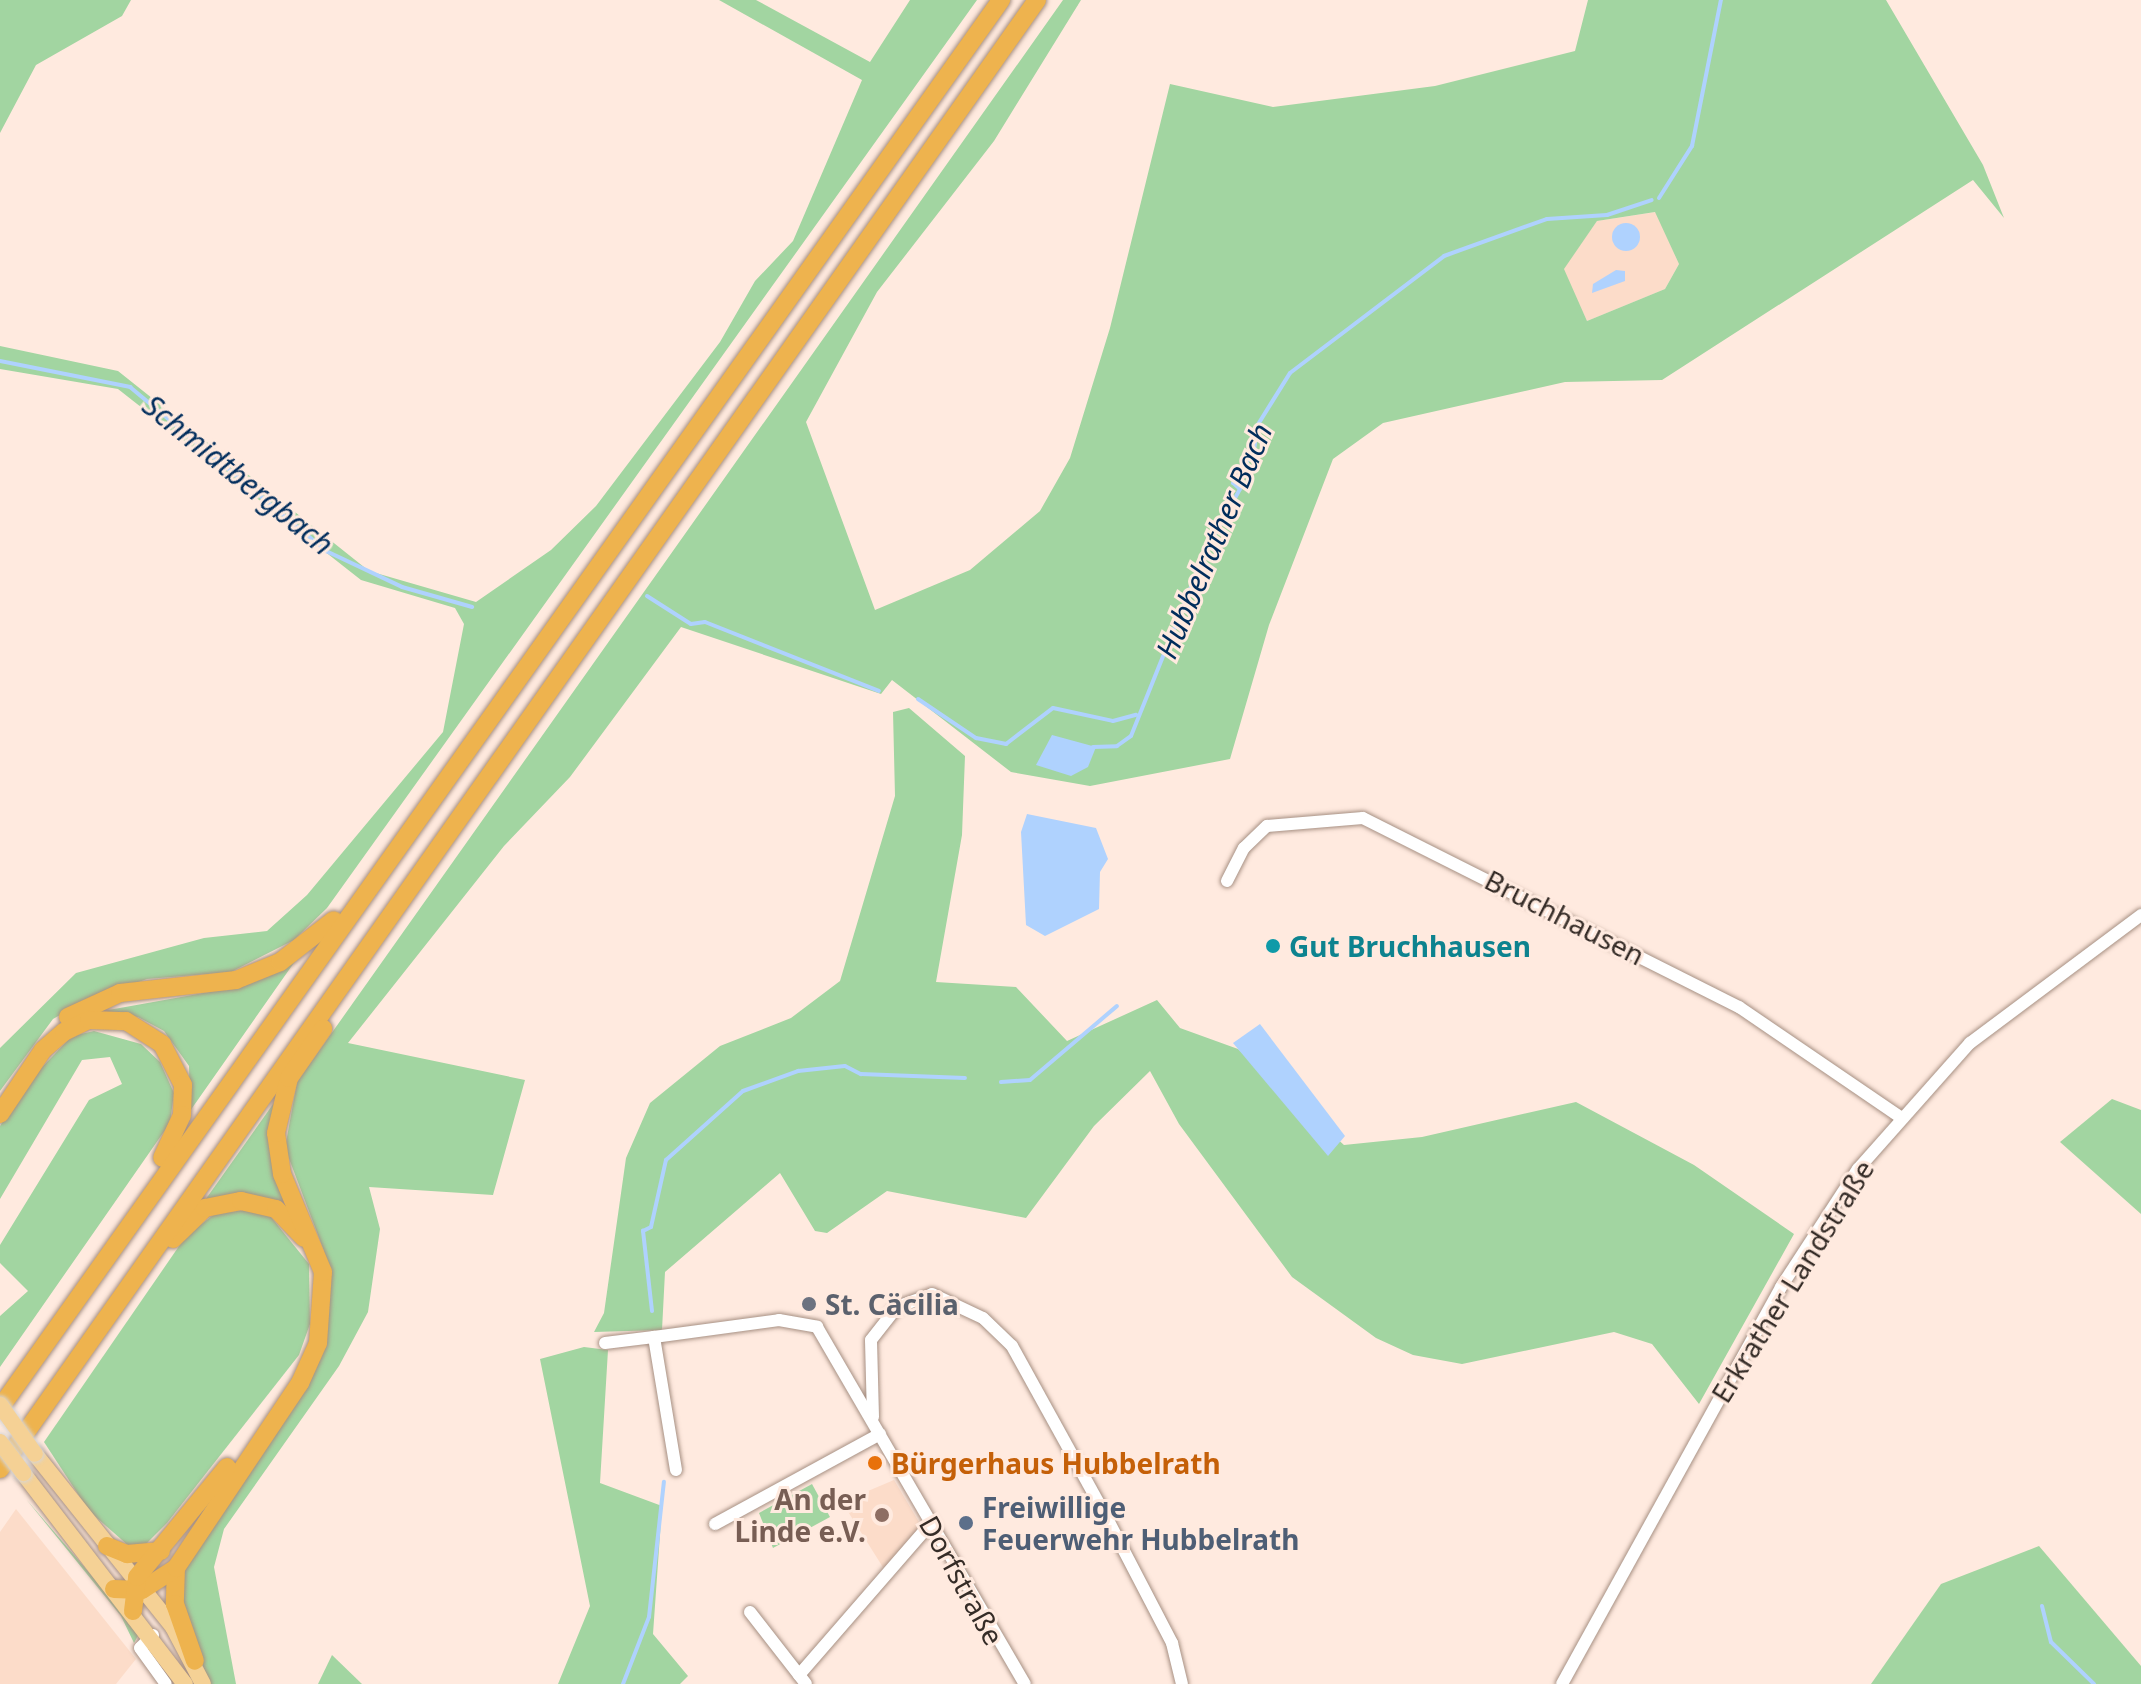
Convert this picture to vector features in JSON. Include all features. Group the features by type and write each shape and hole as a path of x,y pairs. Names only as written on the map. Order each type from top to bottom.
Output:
{"highway":[{"path":"0,1406 352,905 1001,0"},
{"path":"0,1469 344,977 1037,0"},
{"path":"0,1101 58,1022 120,993 236,980 280,962 352,905"},
{"path":"131,1593 176,1568 300,1383 318,1343 321,1264 282,1174 276,1133 289,1078 342,1001 344,977"},
{"path":"0,1114 43,1050 77,1025 126,1021 162,1044 183,1085 182,1115 117,1239"},
{"path":"131,1593 287,1387 308,1347 318,1294 299,1229 261,1203 205,1208 143,1262"},
{"path":"107,1546 127,1554 161,1551"},
{"path":"176,1568 175,1604 191,1656"}],"main road":[{"path":"0,1406 107,1546 153,1635 185,1684"},
{"path":"0,1442 23,1473 191,1656 203,1684"},
{"path":"153,1635 166,1634 191,1656"}],"street":[{"name":"Bruchhausen","path":"1227,881 1244,848 1267,826 1363,818 1739,1007 1899,1116"},
{"name":"Erkrather Landstraße","path":"1562,1684 1781,1287 1899,1116 2000,1017 2141,915"},
{"path":"715,1524 877,1429 868,1363 885,1318 932,1294 983,1318 1012,1346 1172,1643 1182,1684"},
{"name":"Dorfstraße","path":"605,1343 809,1322 824,1333 1025,1684"},
{"path":"654,1337 676,1470"},
{"path":"750,1612 802,1679 931,1523"},
{"path":"153,1635 140,1648 166,1684"}],"shaded area":[{"path":"1656,212 1679,264 1665,289 1587,321 1563,269 1597,221"},
{"name":"An der Linde e.V.","path":"894,1480 922,1527 884,1569 842,1502"},
{"path":"16,1509 136,1659 116,1684 0,1684 0,1532"}],"green space":[{"path":"0,0 131,0 122,16 36,65 0,133"},
{"path":"719,0 756,0 870,62 910,0 977,0 327,908 294,940 231,972 147,979 83,1002 53,1019 0,1091 0,1048 76,973 204,938 267,931 307,895 443,732 464,624 455,608 361,580 118,389 0,369 0,346 118,371 369,571 476,602 551,550 596,506 720,342 755,281 793,241 862,80"},
{"path":"1063,0 1081,0 994,141 877,292 806,422 875,610 970,570 1040,511 1070,458 1110,328 1170,84 1273,107 1435,86 1575,51 1588,0 1886,0 1983,165 2004,218 1973,180 1662,380 1565,382 1383,423 1333,459 1269,625 1230,759 1090,786 1011,772 892,680 881,694 681,627 570,777 504,846 348,1043 525,1080 493,1195 369,1187 380,1229 368,1312 339,1366 224,1529 214,1567 236,1684 210,1684 181,1610 179,1573 327,1329 324,1251 285,1148 297,1082","holes":["1655,212 1679,264 1665,289 1587,321 1564,269 1597,221"]},
{"path":"909,708 965,756 962,835 936,982 1016,987 1067,1041 1157,1000 1180,1028 1238,1049 1344,1145 1422,1137 1576,1102 1694,1165 1794,1234 1699,1404 1652,1344 1614,1332 1462,1364 1413,1355 1376,1338 1292,1277 1179,1124 1150,1071 1094,1126 1026,1218 887,1191 827,1233 815,1231 780,1173 665,1272 662,1330 594,1332 604,1313 626,1158 650,1103 720,1046 791,1018 840,981 895,796 893,712"},
{"path":"298,957 190,1111 189,1066 164,1031 138,1017 103,1011 237,987"},
{"path":"94,1031 141,1044 160,1062 174,1093 170,1123 0,1367 0,1316 28,1291 0,1263 0,1245 89,1100 122,1084 110,1057 82,1060 0,1199 0,1126 26,1084 72,1036"},
{"path":"2112,1099 2141,1110 2141,1214 2060,1142"},
{"path":"276,1100 295,1215 203,1203"},
{"path":"248,1210 271,1217 309,1264 310,1324 299,1355 167,1523 146,1544 130,1547 89,1511 44,1442 186,1236 216,1213"},
{"path":"584,1347 608,1350 600,1483 662,1506 653,1634 688,1676 680,1684 558,1684 590,1606 540,1359"},
{"path":"812,1484 830,1517 773,1548 759,1513"},
{"path":"26,1499 140,1632 134,1643 121,1616"},
{"path":"2039,1546 2141,1666 2141,1684 1871,1684 1941,1584"},
{"path":"332,1655 362,1684 318,1684"}],"water":[{"path":"1626,223 1636,227 1640,237 1636,247 1626,251 1616,247 1612,237 1616,227"},
{"path":"1616,270 1625,271 1625,281 1592,293 1593,284"},
{"path":"1052,735 1096,747 1088,767 1071,776 1036,765"},
{"path":"1027,814 1096,828 1108,859 1100,872 1099,909 1045,936 1026,925 1021,832"},
{"path":"1260,1024 1345,1136 1328,1156 1233,1043"}],"waterway":[{"name":"Hubbelrather Bach","path":"1659,198 1692,146 1721,0"},
{"name":"Hubbelrather Bach","path":"1093,747 1117,746 1131,736 1205,552 1240,489 1233,483 1254,451 1257,426 1290,373 1444,256 1547,219 1607,215 1652,200"},
{"name":"Schmidtbergbach","path":"0,361 130,387 326,551 402,587 472,607"},
{"name":"Schmidtbergbach","path":"647,596 691,624 705,622 879,691"},
{"name":"Schmidtbergbach","path":"918,699 976,738 1006,744 1053,708 1113,721 1136,715"},
{"name":"Hubbelrather Bach","path":"1001,1082 1030,1080 1117,1006"},
{"name":"Hubbelrather Bach","path":"652,1311 643,1231 651,1227 666,1160 743,1091 798,1071 845,1066 861,1074 965,1078"},
{"name":"Hubbelrather Bach","path":"623,1684 649,1617 664,1482"},
{"path":"2042,1606 2051,1642 2094,1684"}],"place":[{"name":"Gut Bruchhausen","path":"1273,946"},
{"name":"St. Cäcilia","path":"809,1304"},
{"name":"Bürgerhaus Hubbelrath","path":"875,1463"},
{"name":"An der Linde e.V.","path":"882,1515"},
{"name":"Freiwillige Feuerwehr Hubbelrath","path":"966,1523"}]}
